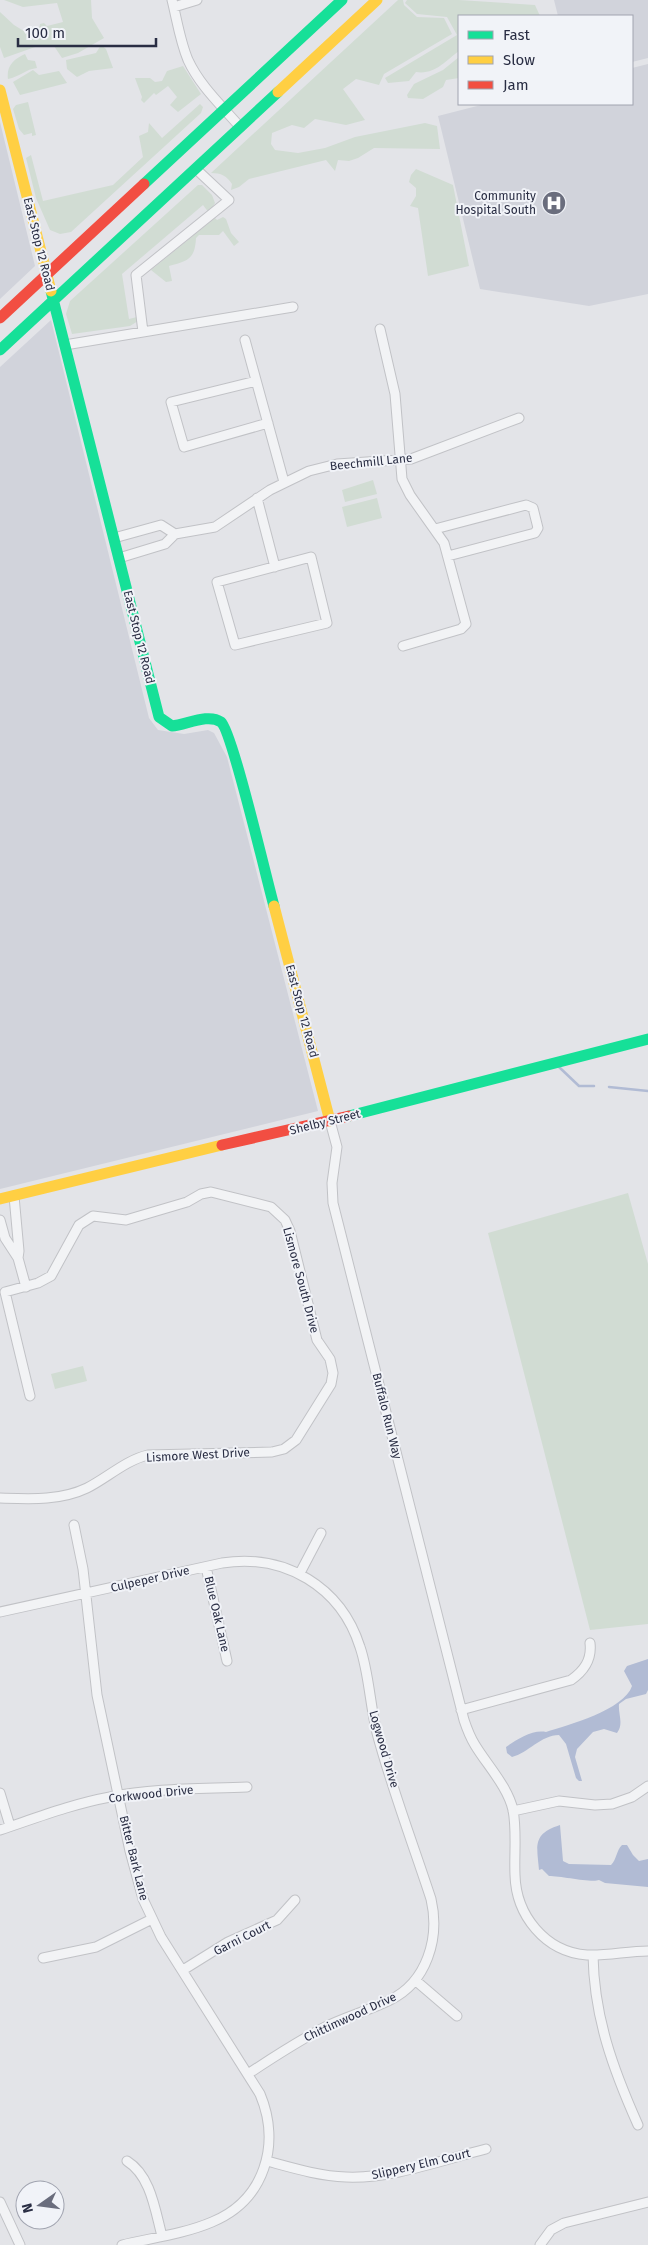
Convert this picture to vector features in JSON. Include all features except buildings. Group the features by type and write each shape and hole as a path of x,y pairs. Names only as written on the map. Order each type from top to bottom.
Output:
{"street":[{"path":"197,0 173,3 189,62 202,84 240,127"},
{"path":"0,318 342,0"},
{"path":"0,350 377,0"},
{"name":"East Stop 12 Road","path":"0,90 159,717 167,724 173,726 206,719 217,720 224,725 234,753 330,1121"},
{"path":"143,332 136,275 229,200 196,169"},
{"path":"65,345 293,307"},
{"path":"380,329 395,394 402,479 410,495 435,529 448,556 466,626 403,646"},
{"path":"245,340 284,482"},
{"path":"256,381 171,402 184,447 268,423"},
{"name":"Beechmill Lane","path":"119,558 165,544 175,534 215,527 284,482 309,471 337,464 401,461 445,448 519,418"},
{"path":"258,498 274,567"},
{"path":"435,529 526,505 533,508 538,528 535,533 448,556"},
{"path":"114,538 161,525 175,534"},
{"path":"311,557 327,623 235,645 217,582 274,567 311,557"},
{"name":"Shelby Street","path":"0,1199 162,1159 330,1121 648,1039"},
{"name":"Buffalo Run Way","path":"330,1121 336,1147 332,1183 333,1203 461,1710 470,1735 506,1792 513,1811"},
{"name":"Lismore South Drive","path":"2,1291 26,1287 50,1276 78,1227 90,1217 126,1220 187,1202 209,1192 271,1207 285,1220 290,1231 317,1340 330,1359 333,1370 331,1384 314,1412 296,1440 284,1449"},
{"path":"14,1196 18,1258"},
{"path":"0,1220 5,1238 18,1258 26,1287"},
{"path":"2,1291 30,1396"},
{"name":"Lismore West Drive","path":"0,1498 39,1499 86,1488 138,1458 148,1455 272,1452 284,1449"},
{"name":"Bitter Bark Lane","path":"74,1526 86,1593 97,1694 138,1881 152,1919 260,2094 269,2122 270,2136 266,2161 254,2188 234,2210 207,2224 122,2245"},
{"path":"300,1573 320,1533"},
{"name":"Culpeper Drive","path":"0,1612 230,1562 256,1561 300,1573"},
{"name":"Blue Oak Lane","path":"206,1567 227,1661"},
{"name":"Logwood Drive","path":"300,1573 322,1587 339,1605 358,1639 378,1733 431,1899 434,1920 432,1944"},
{"path":"461,1710 570,1680 582,1672 586,1666 591,1652 590,1644"},
{"path":"648,1786 632,1797 612,1804 595,1806 558,1801 513,1811 517,1894 524,1913 531,1924 546,1939 564,1949 593,1955 648,1951"},
{"name":"Corkwood Drive","path":"0,1830 86,1802 118,1795 247,1787"},
{"path":"0,1793 10,1826"},
{"name":"Garni Court","path":"183,1970 228,1942 277,1920 295,1900"},
{"path":"43,1958 96,1947 152,1919"},
{"name":"Chittimwood Drive","path":"248,2074 323,2028 389,2000 415,1980 428,1958 432,1944"},
{"path":"593,1955 594,1994 608,2050 638,2125"},
{"path":"415,1980 456,2016"},
{"name":"Slippery Elm Court","path":"266,2161 312,2172 362,2177 388,2174 486,2149"},
{"path":"126,2162 142,2175 149,2189 162,2236"},
{"path":"0,2202 20,2245"},
{"path":"540,2245 552,2228 564,2223 648,2202"}],"shaded area":[{"path":"4,0 91,0 92,18 104,38 78,53 62,58 54,46 38,46 4,58 0,47 0,12 14,25 32,36 39,29 40,24 44,23 47,26 63,22 57,3 23,7"},
{"path":"398,0 403,0 404,5 417,17 444,18 452,34 384,74 379,85 356,79 343,89 365,120 346,125 315,119 304,128 292,125 272,133 271,144 275,150 298,153 325,148 355,137 425,123 437,126 440,149 374,148 349,161 338,160 335,171 326,160 249,179 239,187 231,190 232,184 226,177 221,174 211,173"},
{"path":"407,0 459,0 535,5 540,15 458,15 458,52 434,69 416,72 409,81 388,83 385,78 457,35 447,17 417,14 405,3"},
{"path":"554,0 648,0 648,58 633,62 633,15 558,15"},
{"path":"101,45 106,49 113,68 89,71 77,77 67,69 66,60 96,53"},
{"path":"25,54 28,60 35,61 37,68 8,79 8,70 12,64 17,58"},
{"path":"458,58 458,78 446,80 443,87 423,99 408,98 407,95 414,84 443,70"},
{"name":"Community Hospital South","path":"648,64 648,294 589,306 480,289 438,116 481,105 633,105 633,68"},
{"path":"183,66 201,94 178,112 170,105 177,97 168,86 156,95 154,93 144,103 141,100 142,97 135,78 150,78 155,82 162,81 167,71"},
{"path":"33,70 39,75 59,71 67,83 20,95 13,82"},
{"path":"28,102 36,135 32,136 32,133 24,135 19,129 13,109 16,105"},
{"path":"200,104 203,107 201,113 71,232 60,234 50,230 36,198 26,158 31,155 43,201 113,185 143,157 139,136 148,132 149,123 162,138"},
{"path":"0,122 35,266 0,299"},
{"path":"416,169 453,185 469,266 428,276 418,208 410,206 416,196 416,188 409,182 411,175"},
{"path":"198,185 202,185 212,195 215,203 209,213 203,205 122,274 129,319 137,317 138,321 130,326 72,334 66,314 70,301"},
{"path":"223,217 226,219 231,233 239,242 234,246 223,231 219,235 199,235 196,238 192,255 186,260 169,266 172,281 166,282 151,270 215,218 217,220"},
{"path":"51,320 149,718 158,730 184,734 208,730 214,733 227,757 318,1111 0,1189 0,367"},
{"path":"373,480 377,494 345,502 342,490"},
{"path":"377,498 382,518 347,527 342,507"},
{"path":"628,1193 648,1264 648,1624 590,1630 488,1233"},
{"path":"83,1366 87,1381 55,1389 51,1374"}],"water":[{"path":"648,1659 648,1690 646,1694 626,1699 619,1704 620,1723 617,1733 604,1729 593,1732 577,1749 575,1757 582,1781 576,1778 566,1744 559,1735 546,1738 518,1755 512,1757 507,1753 506,1747 525,1736 541,1731 546,1732 581,1721 618,1702 627,1695 632,1686 624,1671 627,1666"},
{"path":"560,1825 563,1861 569,1864 611,1865 620,1847 627,1845 639,1861 648,1859 648,1887 605,1883 599,1880 590,1881 549,1876 542,1869 539,1870 538,1842 545,1832"}],"waterway":[{"path":"559,1067 579,1086 594,1086"},
{"path":"609,1087 648,1091"}],"traffic: fast":[{"path":"144,184 342,0"},
{"path":"0,350 278,92"},
{"path":"51,291 159,717 172,726 203,719 221,722 226,731 241,778 274,906"},
{"path":"349,1116 648,1039"}],"traffic: slow":[{"path":"278,92 377,0"},
{"path":"0,90 51,291"},
{"path":"274,906 330,1121"},
{"path":"0,1199 222,1145"}],"traffic: jam":[{"path":"0,318 144,184"},
{"path":"222,1145 349,1116"}],"place":[{"name":"Community Hospital South","path":"554,203"}]}
